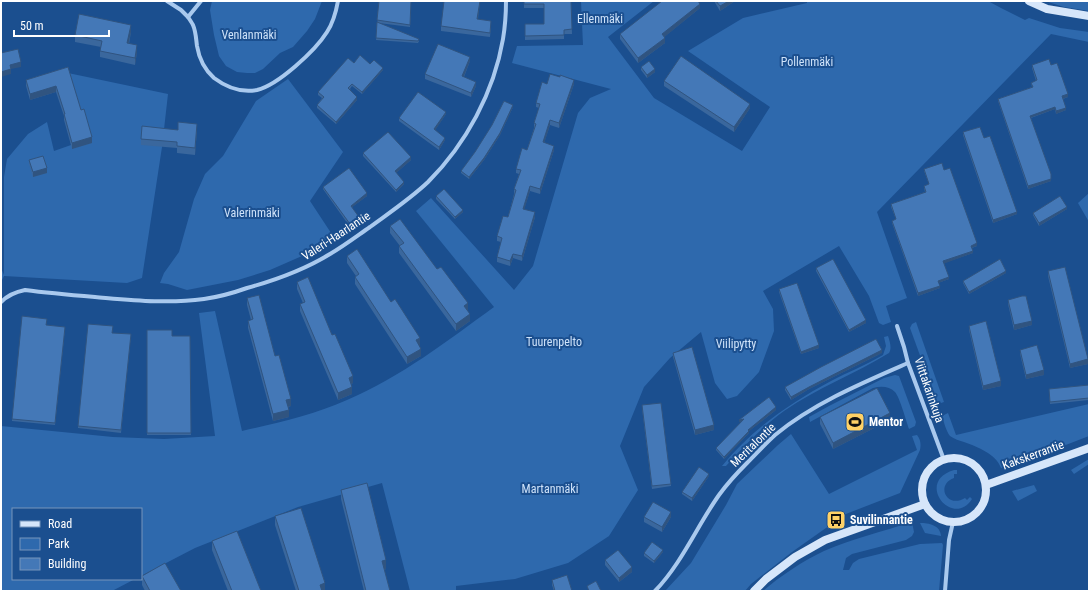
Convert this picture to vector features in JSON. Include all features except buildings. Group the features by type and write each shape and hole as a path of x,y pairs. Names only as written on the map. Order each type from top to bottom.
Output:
{"street":[{"path":"167,1 181,10 193,25 196,34 197,46 204,67 221,83 240,90 257,90 271,84 296,65 310,52 326,33 333,21 338,1"},
{"path":"188,17 201,1"},
{"name":"Valeri-Haarlantie","path":"1,302 8,295 17,291 25,290 140,301 165,302 204,299 234,292 286,276 330,254 412,196 428,181 460,144 479,112 495,72 503,40 506,18 506,1"},
{"path":"1029,1 1047,9 1089,16"},
{"name":"Viittakarinkuja","path":"896,326 944,460"},
{"name":"Meritalontie","path":"655,591 664,583 675,567 720,494 733,478 775,435 817,406 857,385 908,363"},
{"name":"Kakskerrantie","path":"986,484 1089,448"},
{"path":"953,458 968,461 980,471 986,484 987,492 982,507 972,518 964,521 953,522 942,520 935,516 925,504 922,488 927,474 938,463 944,460 953,458"},
{"path":"754,591 766,579 795,557 825,540 925,504"},
{"path":"945,591 949,540 953,522"}],"green space":[{"name":"Venlanmäki","path":"212,1 322,1 315,19 293,47 280,53 263,69 255,73 247,73 237,72 226,66 219,56 210,10"},
{"name":"Tuurenpelto","path":"581,1 654,1 608,37 654,98 742,151 770,107 688,51 743,18 807,3 807,1 988,1 1025,20 1029,18 1060,28 1089,32 1089,42 1051,34 877,212 907,298 886,306 891,322 883,325 879,323 869,296 839,246 763,291 773,309 774,331 759,372 737,396 727,399 715,383 701,332 670,358 644,387 620,446 638,490 609,536 568,563 515,579 456,586 456,591 410,591 382,483 298,507 195,548 142,575 142,508 12,508 12,580 133,580 112,591 1,591 1,426 113,437 164,439 215,436 199,313 215,311 242,431 282,422 334,405 386,381 423,358 494,307 416,211 431,198 514,290 533,266 578,113 590,98 611,89 512,63 517,46 583,45"},
{"path":"1045,1 1089,1 1089,11 1064,7"},
{"path":"68,73 168,94 162,147 142,278 127,283 4,276 1,282 1,268 4,275 4,177 7,159 28,134 47,122 54,151 71,145 78,105"},
{"name":"Valerinmäki","path":"288,79 343,152 310,201 335,239 270,270 238,280 187,290 160,283 164,273 179,252 194,199 205,174 223,156 256,101"},
{"path":"1089,193 1089,222 1078,203"},
{"path":"916,322 944,402 938,404 910,328 912,324"},
{"path":"888,336 891,347 889,353 810,395 784,411 754,437 726,466 722,466 758,429 786,408 831,381 883,355 886,346 884,337"},
{"path":"895,375 899,376 916,422 915,426 909,429 901,404 895,392 888,388 882,387 873,388 810,422 809,417 884,378"},
{"path":"1089,404 1089,436 1009,467 1001,468 999,463 991,455 975,446 950,436 942,416 948,413 956,435"},
{"path":"791,434 829,494 917,450 912,436 917,435 921,446 900,493 833,519 833,523 792,552 751,584 745,591 665,591 691,563 737,484"},
{"path":"1089,459 1089,464 1074,474 1071,470"},
{"path":"957,470 957,474 954,474 954,478 948,481 945,486 944,490 946,495 953,500 959,501 965,498 967,500 970,497 972,499 964,507 956,509 947,506 941,500 937,492 937,484 943,476"},
{"path":"1034,485 1037,491 1018,501 1012,491"},
{"path":"912,522 914,532 912,536 906,540 852,554 846,558 843,570 849,570 853,563 859,559 920,544 942,543 939,591 763,591 792,569 824,551 856,539"},
{"path":"920,523 934,525 939,529 941,536 925,533"}],"place":[{"name":"Mentor","path":"855,422"},
{"name":"Suvilinnantie","path":"836,520"}],"park label":[{"name":"Ellenmäki","path":"600,19"},
{"name":"Pollenmäki","path":"807,62"},
{"name":"Viilipytty","path":"736,344"},
{"name":"Martanmäki","path":"550,489"}]}
